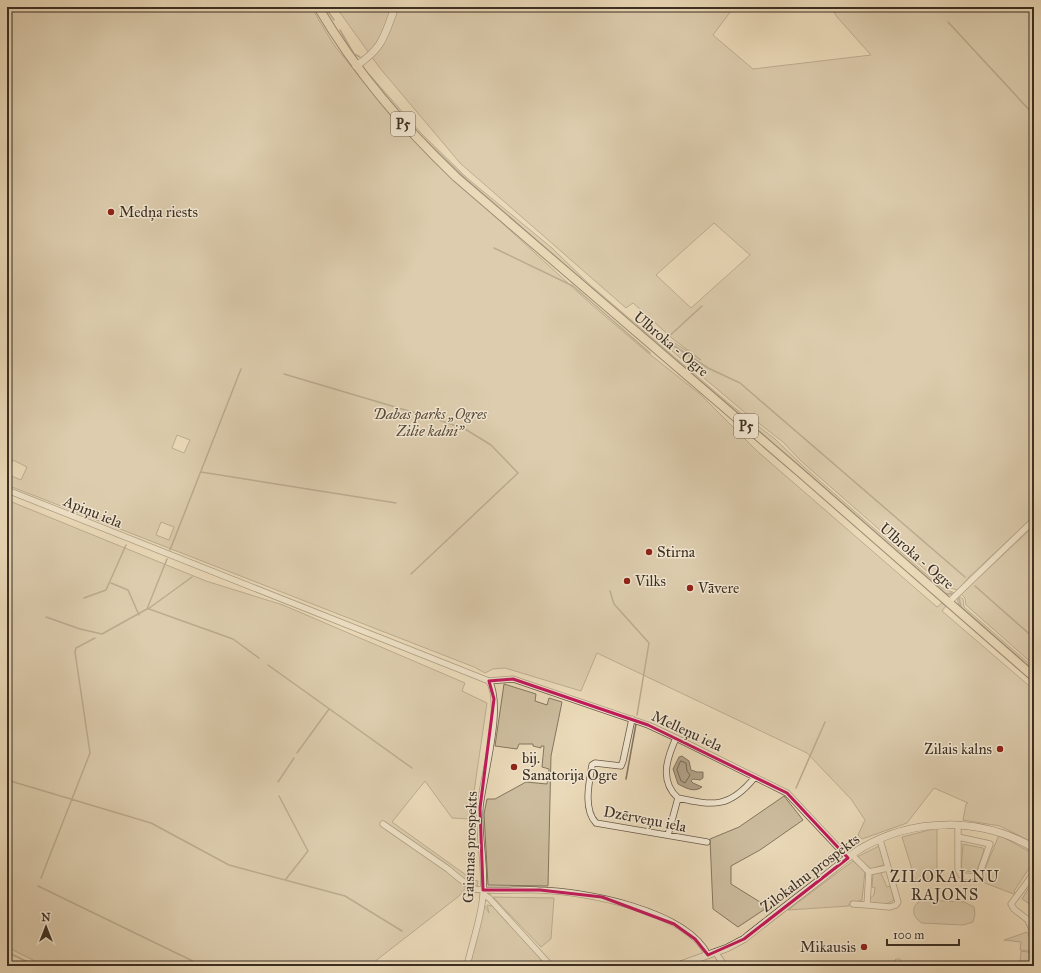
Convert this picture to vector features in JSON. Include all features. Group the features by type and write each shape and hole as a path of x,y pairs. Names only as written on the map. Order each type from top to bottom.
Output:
{"main road":[{"name":"Ulbroka - Ogre","path":"318,7 356,66 410,132 456,177 1034,677"},
{"path":"356,66 375,52 382,40 395,7"},
{"name":"Zilokalnu prospekts","path":"677,966 711,954 744,939 850,856 879,840 918,828 939,825 958,825 984,828 1000,832 1034,848"}],"street":[{"name":"Apiņu iela","path":"7,490 489,681"},
{"path":"949,602 1034,520"},
{"name":"Melleņu iela","path":"489,681 513,679 632,719 676,738 754,777 790,796 850,856 869,872"},
{"name":"Gaismas prospekts","path":"467,966 483,892 480,808 493,723 494,699 492,687 489,681"},
{"name":"Dzērveņu iela","path":"632,719 621,766 595,763 592,765 588,794 592,818 596,823 707,842"},
{"path":"676,738 668,755 666,770 669,786 678,798 700,803 726,801 736,796 754,777"},
{"path":"668,835 678,798"},
{"path":"384,824 469,885 483,892 550,966"},
{"path":"958,825 958,837 958,869 961,875 968,877 979,875 990,844 958,837"},
{"path":"853,904 890,907 896,905 897,897 879,840"},
{"path":"867,905 869,872 888,868"},
{"path":"1034,873 1011,904 1014,909 1028,920 1034,934"},
{"path":"483,892 547,890 602,897 659,916 673,923 695,939 725,966"},
{"path":"1028,920 1034,918"}],"highlighted area":[{"path":"513,679 648,725 787,793 848,858 744,939 708,955 695,939 674,924 602,897 540,890 483,890 480,808 494,699 489,681"}],"green space":[{"name":"Dabas parks „Ogres Zilie kalni”","path":"7,7 311,7 334,45 399,126 444,170 592,305 647,352 701,395 757,451 937,607 942,603 946,606 942,611 1034,690 1034,843 1000,826 963,820 966,804 968,803 934,788 907,823 862,839 858,835 865,820 851,799 807,753 597,653 581,691 505,668 493,669 485,673 474,667 7,485 7,474 21,480 27,467 13,460 7,473","holes":["177,435 190,440 184,453 172,448","161,522 174,527 169,540 156,535"]},
{"path":"336,7 734,7 713,35 753,69 871,55 837,17 831,7 1034,7 1034,516 969,577 958,590 945,587 801,461 783,442 743,411 665,345 670,340 701,360 673,339 633,303 626,308 460,163 379,67","holes":["714,223 750,255 691,308 656,275"]},
{"path":"369,74 420,132 467,178 552,248 589,284 732,406 775,439 804,467 942,588 955,593 950,595 945,594 450,166 416,133 368,76"},
{"path":"7,500 206,581 283,605 465,683 462,691 487,703 470,819 452,818 425,781 392,822 473,880 478,881 477,890 467,887 459,896 369,966 45,966 7,947"},
{"path":"1034,526 1034,665 966,605 965,598 961,594"},
{"path":"959,596 963,599 964,607 1034,668 1034,672 960,607 957,600"},
{"path":"504,684 536,694 535,701 547,705 549,698 562,702 551,756 548,886 488,885 484,814 487,799 495,799 526,782 547,784 549,769 542,767 544,746 541,746 541,748 533,746 533,744 519,744 517,749 495,746"},
{"path":"784,796 803,820 760,850 731,866 731,884 768,907 738,927 713,909 710,839 739,827"},
{"path":"937,828 937,877 916,882 902,837"},
{"path":"999,835 1034,854 1034,861 1014,891 1016,895 980,881"},
{"path":"963,844 983,848 984,850 977,871 964,872 961,870"},
{"path":"881,845 884,865 871,869 857,857"},
{"path":"853,861 865,871 862,900 849,904 849,906 788,910"},
{"path":"880,871 887,887 891,886 894,900 879,905 869,902 869,899 874,895 875,888 872,887 873,873"},
{"path":"1034,879 1034,907 1022,899"},
{"path":"493,897 554,898 551,939 541,947"},
{"path":"925,900 964,902 974,907 975,914 973,922 963,925 922,923 915,917 914,910 917,903"},
{"path":"487,905 496,909 547,966 469,966 485,906 489,913"},
{"path":"1027,932 1034,945 1034,952 1020,950 1021,942 1004,940"},
{"path":"1021,951 1034,953 1034,966 1020,964"}],"water":[{"path":"682,756 689,761 691,770 703,772 703,778 700,780 693,779 691,781 702,787 699,789 693,790 678,784 673,769 679,757"}],"waterway":[{"path":"325,7 334,20"},
{"path":"948,22 1034,115"},
{"path":"340,30 354,54 360,57"},
{"path":"377,85 405,119"},
{"path":"419,134 467,180 581,279"},
{"path":"494,248 573,286 650,353"},
{"path":"702,306 665,340 708,368 740,383 965,577"},
{"path":"642,331 944,592 947,594 952,593"},
{"path":"170,550 241,369"},
{"path":"284,374 465,429 491,445 518,473 411,574"},
{"path":"201,472 396,503"},
{"path":"84,598 106,590 126,545"},
{"path":"46,617 80,629 102,634 147,609 167,559"},
{"path":"148,609 192,577"},
{"path":"111,583 128,590 139,615"},
{"path":"975,586 1034,638"},
{"path":"610,591 614,604 649,643 637,715"},
{"path":"959,598 961,607 1034,671"},
{"path":"149,609 233,639 259,658"},
{"path":"41,878 90,753 75,652 76,648 95,638"},
{"path":"268,665 412,768"},
{"path":"297,753 329,709"},
{"path":"796,788 825,722"},
{"path":"626,779 636,724"},
{"path":"278,782 294,758"},
{"path":"7,780 151,823 229,865 345,896 402,931"},
{"path":"279,796 308,851 286,879"},
{"path":"38,886 203,966"},
{"path":"7,952 36,966"}],"railway":[{"path":"7,961 18,966"}],"place":[{"name":"Medņa riests","path":"111,212"},
{"name":"Stirna","path":"649,552"},
{"name":"Vilks","path":"627,581"},
{"name":"Vāvere","path":"690,588"},
{"name":"Zilais kalns","path":"1000,749"},
{"name":"bij. Sanatorija Ogre","path":"514,767"},
{"name":"Mikausis","path":"864,947"}],"district":[{"name":"ZILOKALNU RAJONS","path":"945,885"}]}
